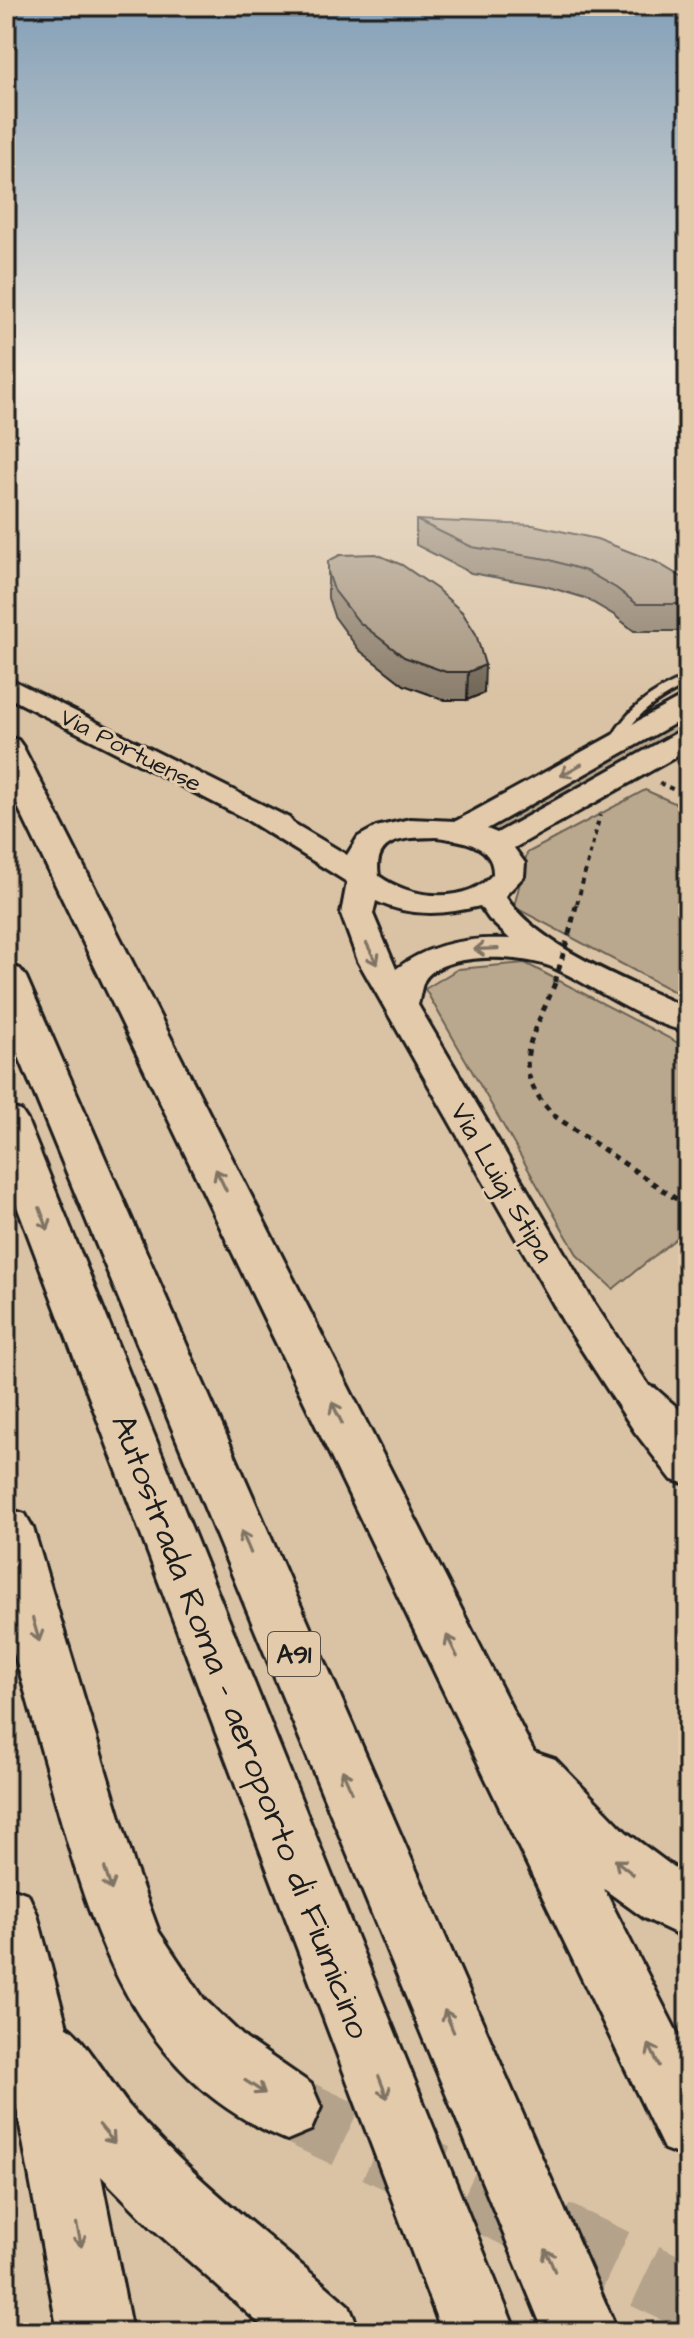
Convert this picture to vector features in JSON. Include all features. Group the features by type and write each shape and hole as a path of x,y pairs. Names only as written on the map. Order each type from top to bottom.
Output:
{"highway":[{"path":"6,747 688,2125"},
{"name":"A91","path":"6,977 581,2332"},
{"name":"Autostrada Roma - aeroporto di Fiumicino","path":"6,1120 479,2332"},
{"path":"6,1528 108,1878 128,1936 166,2003 192,2034 222,2063 287,2107"},
{"path":"482,1706 532,1774 575,1824 644,1883 688,1911"},
{"path":"6,1914 34,2022 84,2256 95,2332"},
{"path":"34,2022 76,2094 112,2140 323,2332"}],"main road":[{"name":"Via Portuense","path":"6,685 256,814 364,879 377,891 419,904 468,902 488,894"},
{"path":"462,830 688,705"},
{"path":"688,738 497,845 507,857 509,871 502,884 488,894 503,919 562,958 688,1022"},
{"name":"Via Portuense","path":"256,814 308,835 342,838 382,836 420,827 462,830 497,845"},
{"path":"364,879 358,868 360,856 368,845 382,836"},
{"name":"Via Luigi Stipa","path":"364,879 358,906 360,924 375,961 578,1311 650,1421 688,1468"},
{"path":"401,1005 409,975 447,954 467,949 504,948 562,958"}],"lane":[{"path":"613,746 622,728 635,713 688,680"},
{"path":"578,1311 647,1390 688,1426"}],"path":[{"path":"647,778 688,796"},
{"path":"603,804 562,958 526,1061 525,1077 537,1100 556,1117 688,1207"}],"shaded area":[{"path":"688,715 688,727 491,838 477,831"},
{"path":"645,790 688,809 688,999 514,907 527,853"},
{"path":"525,963 688,1048 688,1229 613,1289 578,1256 425,989 458,969"}],"building":[{"path":"416,520 533,525 597,539 656,562 688,581 688,604 637,604 586,571 547,559 472,547"},
{"path":"376,554 402,565 437,589 462,612 476,634 485,665 468,672 446,672 404,657 359,622 334,590 328,561 340,555"}],"tunnel":[{"path":"287,2107 688,2296"}]}
